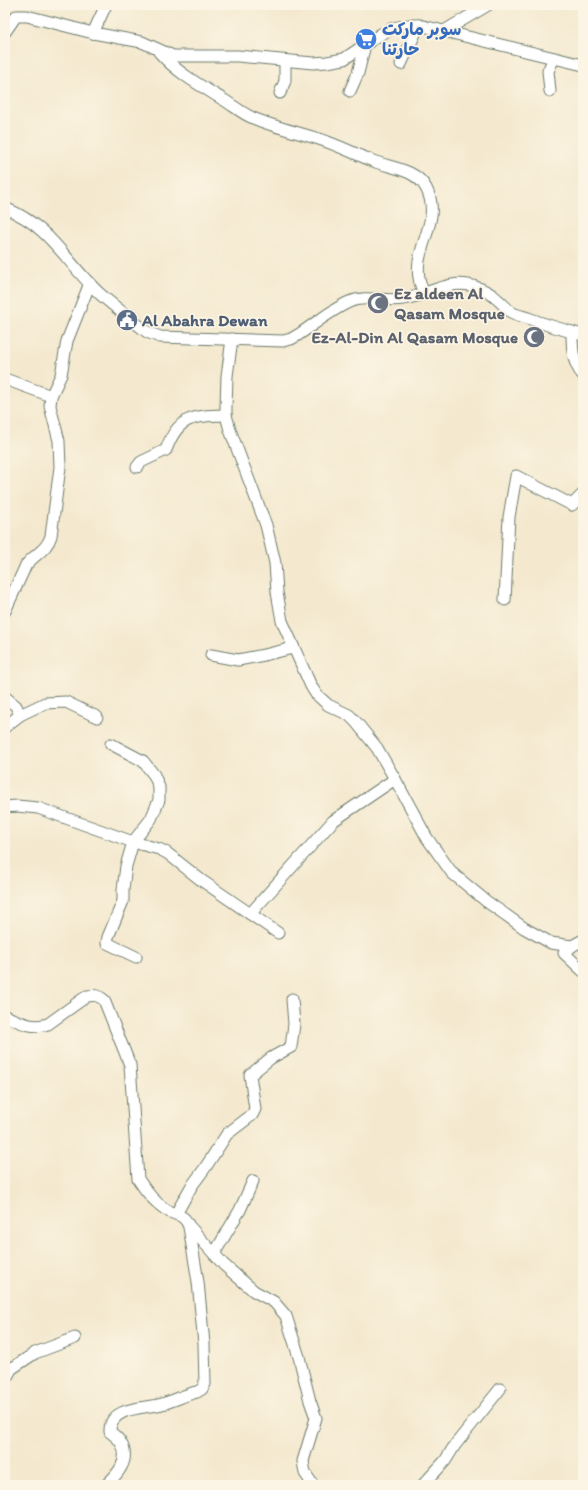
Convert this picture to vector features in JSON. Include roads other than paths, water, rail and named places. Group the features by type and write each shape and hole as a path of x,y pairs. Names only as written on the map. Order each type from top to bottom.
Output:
{"street":[{"path":"93,33 106,5"},
{"path":"444,31 488,5"},
{"path":"5,32 16,16 27,16 93,33 142,42 173,56 238,56 313,63 344,59 393,28 408,25 419,25 583,65"},
{"path":"401,64 419,25"},
{"path":"350,91 358,73 365,45"},
{"path":"157,50 170,65 252,118 286,130 319,139 373,161 410,173 421,180 428,192 431,206 429,228 418,262 418,278 424,293"},
{"path":"550,91 548,71 554,58"},
{"path":"280,92 285,82 285,60"},
{"path":"5,208 24,217 44,232 99,293 153,336 283,341 291,339 349,302 373,298 402,300 420,296 424,293 454,284 472,286 488,292 510,311 517,315 583,335"},
{"path":"5,610 26,565 44,549 49,543 51,536 60,467 59,441 50,406 51,396 61,375 67,341 90,283"},
{"path":"572,332 572,348 575,360 583,375"},
{"path":"232,339 226,376 226,415 230,430 266,525 275,563 277,592 282,621 303,670 316,694 328,705 349,715 377,748 396,779 427,838 452,873 486,901 524,928 551,943 572,946"},
{"path":"5,379 51,396"},
{"path":"137,468 142,462 166,450 170,439 178,426 188,419 207,415 226,415"},
{"path":"506,600 509,517 516,476 572,505 583,494"},
{"path":"211,656 238,660 264,656 293,648"},
{"path":"5,697 16,706 20,715"},
{"path":"5,727 20,715 45,703 66,702 97,717"},
{"path":"111,744 143,761 154,775 159,787 159,800 150,819 133,842 126,866 123,901 108,937 108,943 136,957"},
{"path":"250,914 333,821 396,779"},
{"path":"5,807 17,806 38,808 133,842 160,849 201,880 278,933"},
{"path":"583,940 572,946 564,953 583,971"},
{"path":"557,947 572,946"},
{"path":"5,1016 28,1025 41,1026 48,1024 87,996 95,994 104,1000 130,1065 138,1179 144,1189 162,1207 184,1217 189,1227 198,1282 204,1344 205,1384 199,1391 160,1404 133,1408 120,1414 112,1420 110,1424 110,1432 121,1443 124,1450 124,1457 118,1473 106,1485"},
{"path":"176,1214 191,1187 224,1138 252,1115 255,1109 250,1075 271,1058 291,1047 294,1024 292,1000"},
{"path":"214,1254 240,1210 253,1181"},
{"path":"189,1227 224,1265 254,1291 274,1302 286,1316 316,1418 303,1461 305,1473 313,1485"},
{"path":"5,1381 11,1369 35,1353 76,1338"},
{"path":"423,1485 445,1461 455,1445 500,1388"}],"place":[{"name":"سوبر ماركت حارتنا","path":"366,39"},
{"name":"Ez aldeen Al Qasam Mosque","path":"378,303"},
{"name":"Al Abahra Dewan","path":"127,320"},
{"name":"Ez-Al-Din Al Qasam Mosque","path":"534,337"}]}
